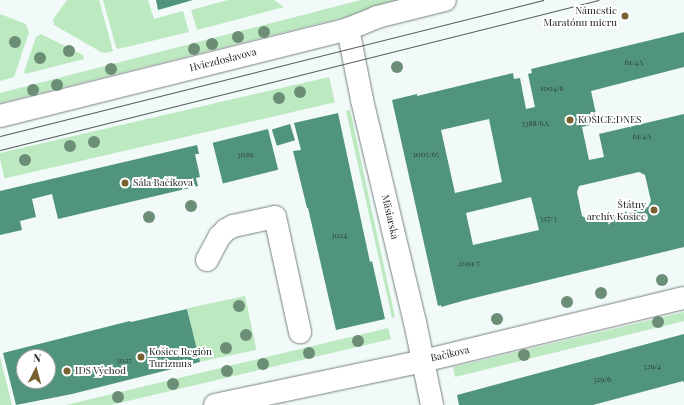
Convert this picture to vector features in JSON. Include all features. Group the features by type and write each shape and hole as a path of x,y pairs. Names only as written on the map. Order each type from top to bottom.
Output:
{"street":[{"name":"Hviezdoslavova","path":"0,116 348,29 377,17 445,0"},
{"name":"Mäsiarska","path":"348,29 362,100 432,405"},
{"path":"207,260 213,248 226,230 233,226 275,217 300,332"},
{"name":"Bačíkova","path":"215,405 423,361 684,298"}],"green space":[{"path":"67,0 99,0 113,51 106,53 101,52 54,25 53,19"},
{"path":"103,0 148,0 154,19 183,11 189,32 118,49 116,47"},
{"path":"228,0 274,0 284,7 197,30 191,10"},
{"path":"361,0 414,0 0,103 0,93"},
{"path":"0,14 26,24 29,32 14,77 0,81"},
{"path":"41,34 83,55 84,59 25,74 24,72 36,37"},
{"path":"329,77 335,102 5,179 0,153"},
{"path":"350,110 395,317 392,318 346,111"},
{"path":"245,296 256,350 199,362 187,308"},
{"path":"684,312 684,321 455,377 453,367"},
{"path":"388,328 391,339 111,405 66,405"},
{"path":"0,357 12,405 0,405"}],"building":[{"path":"156,0 193,0 158,10"},
{"path":"684,32 684,67 591,91 598,123 582,127 589,160 604,157 599,134 684,114 684,247 441,307 441,305 438,306 392,100 417,94 417,96 513,73 514,79 520,78 526,109 535,107 528,74 532,73 531,69","holes":["489,119 502,182 455,193 441,130","639,172 645,175 651,201 648,207 589,220 582,216 577,192 579,186","531,197 539,230 473,245 466,213"]},
{"path":"338,113 370,262 372,261 385,319 336,330 308,208 293,151 301,150 294,123"},
{"path":"290,124 295,140 277,146 272,130"},
{"path":"268,129 278,170 223,184 213,143"},
{"path":"197,145 199,154 195,154 200,177 196,178 198,186 58,219 52,194 32,199 36,217 20,221 22,230 0,235 0,191"},
{"path":"187,309 200,362 72,394 16,405 3,353 16,350 16,389 56,389 56,349 19,349 130,321"},
{"path":"684,334 684,383 683,381 593,405 459,405 457,395"}],"tram line":[{"path":"0,136 543,0"},
{"path":"0,150 599,0"}],"place":[{"name":"Námestie Maratónu mieru","path":"625,16"},
{"name":"KOŠICE:DNES","path":"570,120"},
{"name":"Sála Bačíkova","path":"125,183"},
{"name":"Štátny archív Košice","path":"654,210"},
{"name":"Košice Región Turizmus","path":"141,357"},
{"name":"IDS Východ","path":"67,371"}]}
